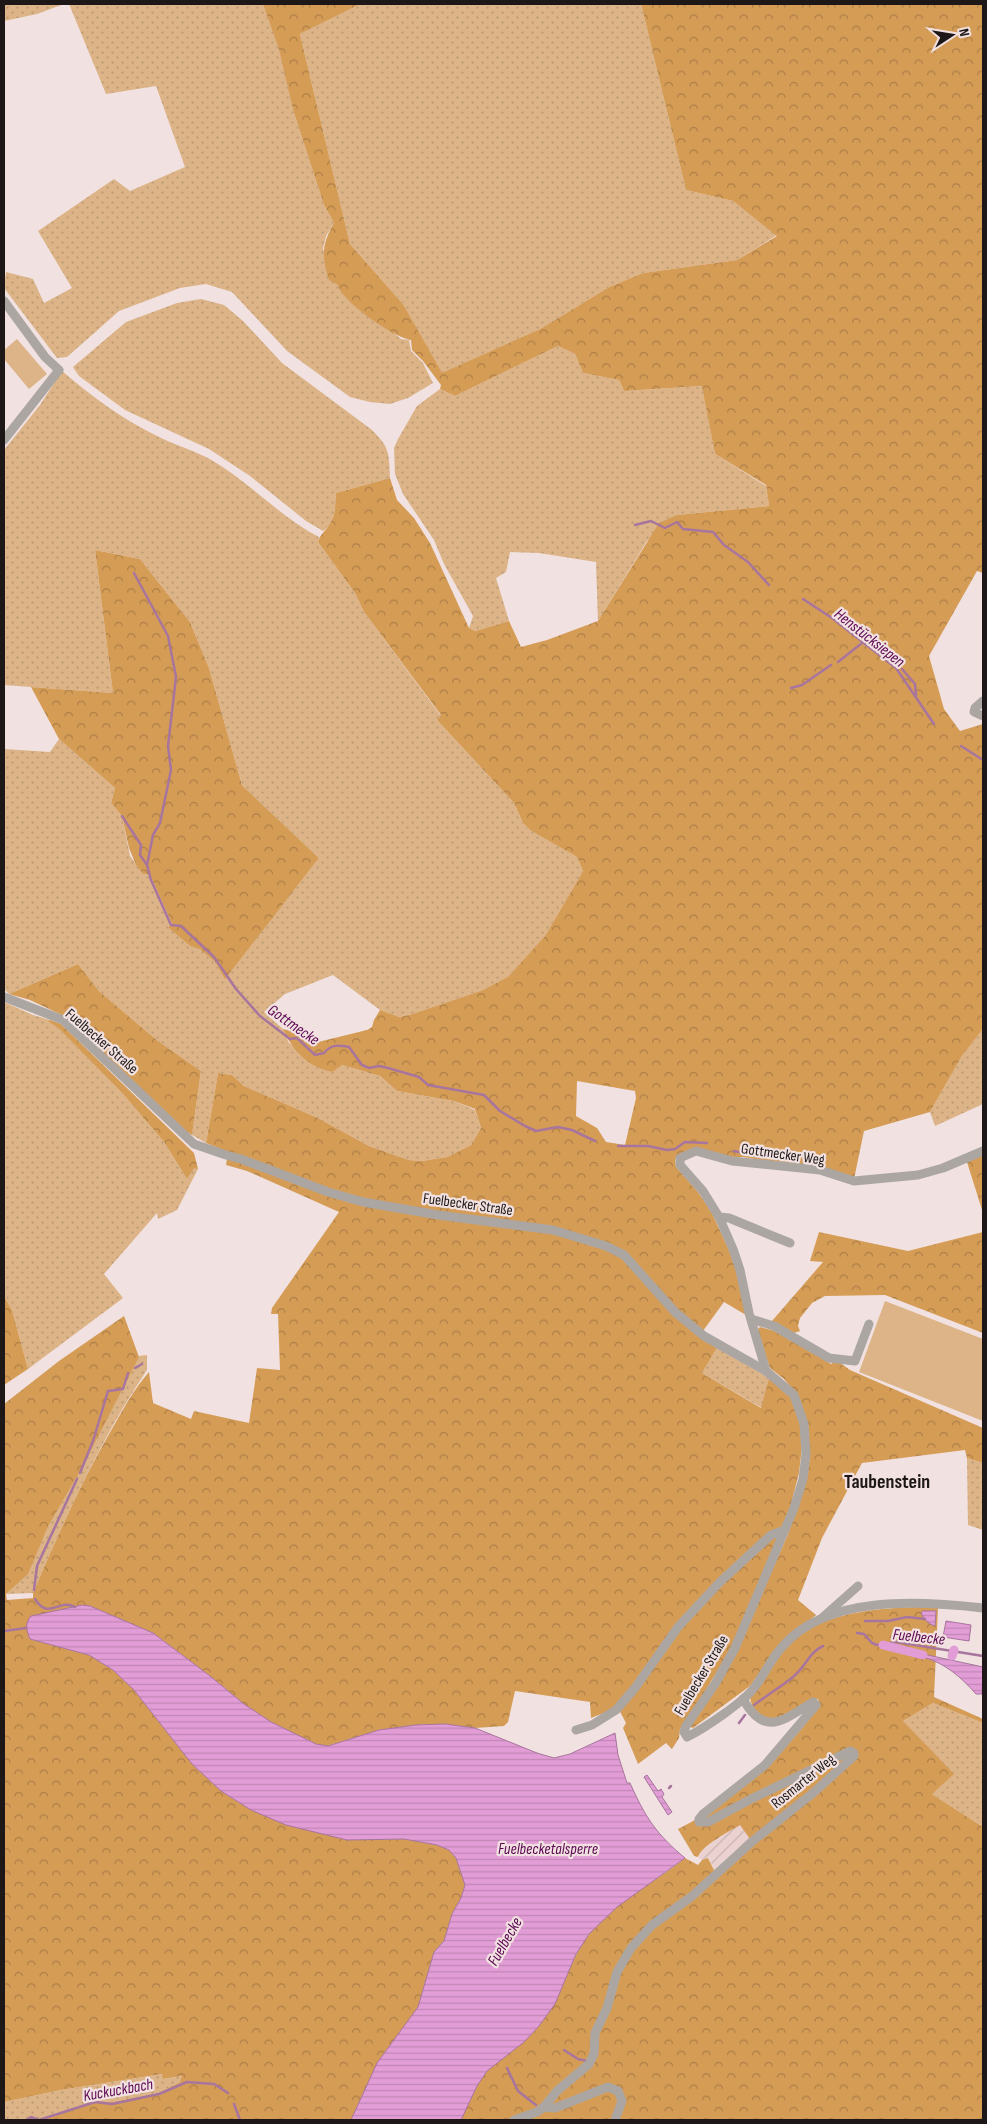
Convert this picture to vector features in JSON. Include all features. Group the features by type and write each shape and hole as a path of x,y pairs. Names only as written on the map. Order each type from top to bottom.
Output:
{"street":[{"path":"4,301 45,357 59,370 4,440"},
{"path":"983,701 975,708 974,712 983,716"},
{"name":"Fuelbecker Straße","path":"4,997 63,1020 194,1144 226,1156 241,1159 328,1192 363,1202 438,1215 553,1230 606,1246 624,1255 675,1312 704,1336 766,1372 794,1395 800,1408 806,1439 803,1479 794,1508 735,1648 715,1684 686,1726 684,1732 687,1737 709,1724 743,1698 754,1688 782,1646 802,1629 821,1618 871,1605 907,1603 983,1608"},
{"name":"Gottmecker Weg","path":"766,1372 740,1270 719,1217 703,1191 680,1165 680,1158 696,1151 732,1161 820,1170 854,1181 918,1175 943,1168 983,1151"},
{"path":"719,1217 729,1218 790,1243"},
{"path":"751,1319 774,1326 829,1358 854,1360 869,1324"},
{"path":"576,1730 592,1725 616,1710 635,1688 678,1627 719,1583 771,1535 785,1530"},
{"path":"821,1618 858,1586"},
{"name":"Rosmarter Weg","path":"514,2120 537,2112 544,2107 557,2091 589,2064 594,2054 595,2033 607,2008 617,1972 631,1948 652,1925 691,1897 754,1840 854,1756 854,1753 850,1751 750,1799 708,1822 699,1822 703,1814 765,1765 816,1705 813,1702 778,1722 771,1723 758,1719 749,1709 743,1698"},
{"path":"544,2107 555,2108 608,2087 618,2091 622,2101 615,2120"}],"shaded area":[{"path":"4,4 64,4 37,14 4,21"},
{"path":"69,4 263,4 280,49 293,110 324,205 334,223 326,236 323,249 338,285 401,339 409,340 411,351 423,363 433,383 408,398 390,404 350,397 287,351 232,292 206,284 180,288 119,311 67,357 57,358 4,288 6,272 33,279 44,303 72,288 38,231 114,179 130,191 185,167 156,86 106,94"},
{"path":"361,4 641,4 686,190 733,201 777,235 737,260 643,273 609,287 540,329 441,374 403,304 350,244 300,34"},
{"path":"201,299 224,305 243,321 282,363 372,430 385,447 389,457 390,478 336,493 333,519 323,531 306,521 250,476 209,449 125,410 79,376 73,367 126,322 177,303"},
{"path":"17,339 47,374 29,389 4,359 4,350"},
{"path":"558,346 575,354 583,373 619,380 624,391 703,386 715,454 766,486 769,506 677,515 647,541 598,621 596,562 539,553 510,552 506,572 496,578 509,621 475,631 469,628 473,616 444,564 434,540 403,494 395,474 394,448 417,406 440,389 455,396"},
{"path":"62,371 119,415 163,439 206,457 221,466 290,519 319,537 318,542 355,593 364,612 441,716 437,720 514,803 523,823 531,831 577,857 583,871 545,936 509,976 483,990 398,1017 380,1010 333,975 285,994 264,1012 283,1029 289,1043 333,1072 342,1065 380,1076 397,1091 454,1101 475,1110 481,1128 471,1145 447,1157 422,1161 409,1160 369,1146 318,1118 244,1086 232,1075 218,1073 206,1143 192,1135 201,1071 158,1041 99,991 78,964 9,994 4,989 4,749 50,752 59,739 115,788 111,803 122,816 130,856 143,874 149,875 171,925 168,926 190,946 200,948 215,962 225,978 319,858 242,785 209,668 190,622 140,559 95,550 113,693 4,685 4,450 40,405"},
{"path":"4,1002 33,1015 50,1020 123,1094 164,1142 187,1179 194,1167 198,1169 177,1210 158,1219 157,1213 104,1274 123,1298 28,1369 12,1310 4,1296"},
{"path":"983,1029 983,1104 935,1126 930,1112 962,1056"},
{"path":"885,1301 983,1339 983,1421 859,1372"},
{"path":"717,1348 769,1378 762,1408 702,1373"},
{"path":"147,1355 147,1370 99,1451 71,1507 33,1593 6,1594 28,1573 48,1527 84,1463 139,1356"},
{"path":"967,1458 983,1463 983,1530 968,1525"},
{"path":"933,1703 983,1723 983,1827 932,1794 903,1721"},
{"path":"741,1824 750,1839 715,1872 709,1858 702,1860 698,1857 700,1853 711,1843"},
{"path":"163,2074 164,2079 183,2076 180,2082 158,2093 112,2102 94,2101 39,2119 31,2116 25,2120 4,2120 4,2102 61,2090"}],"green space":[{"path":"263,4 361,4 300,34 350,244 403,304 442,373 540,329 609,287 643,273 737,260 777,236 733,201 686,190 641,4 983,4 983,573 977,571 929,656 944,709 960,731 983,724 983,1029 962,1056 930,1112 864,1131 854,1179 780,1163 743,1157 731,1158 691,1149 678,1155 675,1160 676,1167 698,1192 712,1213 735,1263 746,1315 724,1302 700,1335 717,1348 702,1373 761,1408 769,1378 790,1394 798,1413 803,1438 799,1473 790,1508 734,1643 700,1700 680,1729 679,1738 672,1749 666,1743 638,1764 623,1728 626,1723 617,1706 591,1718 590,1702 515,1691 508,1722 504,1726 475,1728 445,1724 416,1725 379,1730 327,1746 316,1744 271,1722 244,1704 153,1633 90,1606 28,1635 30,1639 89,1655 113,1670 134,1690 192,1764 221,1791 251,1810 347,1840 404,1839 437,1845 449,1850 456,1858 465,1885 461,1898 452,1914 444,1941 434,1952 418,2007 367,2086 351,2120 25,2120 31,2116 39,2119 94,2101 112,2102 158,2093 180,2082 182,2076 163,2079 162,2074 61,2090 4,2102 4,1404 59,1361 124,1316 139,1357 84,1464 48,1527 28,1574 6,1594 7,1600 33,1598 33,1593 51,1551 91,1467 130,1399 149,1372 153,1403 191,1419 194,1411 249,1423 257,1368 280,1370 278,1314 271,1314 272,1308 339,1212 247,1171 226,1165 228,1152 206,1143 218,1073 232,1075 244,1086 318,1118 369,1146 409,1160 422,1161 447,1157 471,1145 481,1128 475,1109 454,1101 397,1091 380,1076 342,1065 333,1072 316,1067 296,1051 283,1029 299,1033 314,1043 367,1030 372,1027 380,1010 399,1017 483,990 509,976 545,936 583,871 577,857 531,831 523,823 514,803 437,720 441,715 364,612 355,593 318,542 333,518 336,493 390,478 397,500 414,518 430,543 469,628 475,631 509,621 521,647 547,640 598,621 659,523 677,515 769,506 766,485 715,454 702,386 624,391 619,380 583,373 575,354 558,346 455,396 440,389 441,385 412,350 411,340 393,333 370,318 349,300 338,285 329,280 324,251 327,238 334,223 324,205 293,110 279,49","holes":["577,1081 635,1091 636,1098 625,1145 606,1142 597,1128 576,1116"]},
{"path":"95,550 140,559 190,622 209,668 242,785 319,858 225,979 215,962 200,949 190,946 168,927 172,924 150,875 143,874 136,865 129,848 122,816 111,803 115,788 59,739 31,687 113,693"},
{"path":"78,964 99,991 158,1041 201,1071 192,1135 185,1131 66,1017 30,1000 9,994"},
{"path":"48,1021 61,1024 194,1153 198,1169 194,1168 187,1179 164,1142 123,1094 59,1029"},
{"path":"983,1154 983,1213 967,1162"},
{"path":"819,1232 908,1251 983,1232 983,1333 885,1295 825,1296 812,1303 800,1318 798,1326 800,1331 794,1333 772,1321 823,1262 810,1261"},
{"path":"4,1296 12,1310 28,1369 4,1385"},
{"path":"760,1327 788,1337 831,1364 836,1360 850,1370 983,1428 983,1463 967,1458 965,1450 862,1463 822,1538 798,1600 816,1615 780,1644 750,1686 693,1728 690,1727 739,1646 788,1534 804,1488 810,1458 795,1392 784,1379 770,1368 758,1333"},
{"path":"915,1607 938,1608 934,1697 983,1719 983,1723 933,1703 903,1721 954,1774 932,1794 983,1827 983,2120 461,2120 472,2094 488,2070 533,2032 547,2015 581,1947 588,1936 609,1913 685,1858 698,1865 702,1860 708,1858 715,1872 750,1839 740,1825 710,1843 698,1857 694,1856 678,1829 719,1805 756,1777 788,1744 819,1707 818,1699 814,1699 782,1717 768,1720 753,1709 750,1698 779,1654 805,1632 834,1618 866,1611"}],"water":[{"name":"Fuelbecketalsperre","path":"82,1605 90,1606 153,1633 244,1704 271,1722 316,1744 328,1746 379,1730 416,1725 445,1724 475,1728 554,1758 570,1754 615,1733 618,1755 627,1783 630,1783 641,1806 659,1833 685,1858 617,1907 589,1934 576,1954 555,2004 539,2026 524,2042 487,2071 477,2086 461,2120 351,2120 377,2063 418,2007 434,1952 444,1941 452,1914 461,1898 465,1885 456,1858 449,1850 437,1845 404,1839 347,1840 286,1825 251,1810 221,1791 192,1764 134,1690 113,1670 89,1655 30,1639 27,1625 31,1616"},
{"path":"923,1611 936,1611 935,1626 925,1619 921,1613"},
{"path":"946,1621 971,1625 969,1641 943,1637"},
{"path":"923,1654 983,1667 982,1694 976,1694 952,1671 923,1657"},
{"path":"647,1775 658,1791 661,1789 664,1794 662,1797 672,1812 668,1815 644,1777"}],"waterway":[{"name":"Henstücksiepen","path":"635,525 651,521 665,528 677,522 683,529 713,532 724,545 748,562 769,585"},
{"name":"Gottmecke","path":"134,573 168,636 176,677 168,746 171,770 160,823 153,835 147,865 151,880 171,925 181,926 214,957 236,989 260,1016 290,1039 297,1038 315,1055 324,1053 329,1048 335,1046 349,1047 362,1065 369,1068 379,1066 388,1068 419,1077 428,1085 484,1095 500,1111 536,1131 558,1127 572,1130 595,1141"},
{"name":"Henstücksiepen","path":"803,599 832,618 896,668 934,724"},
{"path":"838,662 862,643"},
{"path":"791,688 802,685 831,665"},
{"path":"902,669 915,684 916,695"},
{"name":"Henstücksiepen","path":"961,746 983,760"},
{"name":"Gottmecke","path":"122,816 141,845 140,855 147,865"},
{"name":"Gottmecke","path":"618,1146 648,1146 667,1150 675,1149 685,1142 707,1143"},
{"name":"Gottmecke","path":"734,1151 761,1157 781,1158"},
{"path":"135,1368 142,1364"},
{"path":"80,1473 93,1441 108,1391 123,1389 128,1373"},
{"path":"34,1590 37,1566 77,1479"},
{"path":"35,1599 45,1608 50,1609 64,1605 75,1607"},
{"path":"865,1621 888,1621 907,1617 925,1619"},
{"path":"4,1631 26,1628"},
{"name":"Fuelbecke","path":"857,1633 864,1634 872,1643 877,1645 896,1642 983,1656"},
{"path":"883,1645 923,1655"},
{"name":"Fuelbecke","path":"754,1705 793,1677 810,1656 823,1646"},
{"name":"Fuelbecke","path":"952,1656 954,1650"},
{"name":"Fuelbecke","path":"739,1723 745,1715"},
{"path":"564,2050 578,2059 587,2061"},
{"path":"507,2068 518,2091 536,2105"},
{"name":"Kuckuckbach","path":"26,2120 31,2117 39,2120 95,2102 112,2104 159,2094 187,2082 214,2084 228,2093"},
{"name":"Kuckuckbach","path":"234,2104 240,2120"}],"district":[{"name":"Taubenstein","path":"887,1481"}]}
